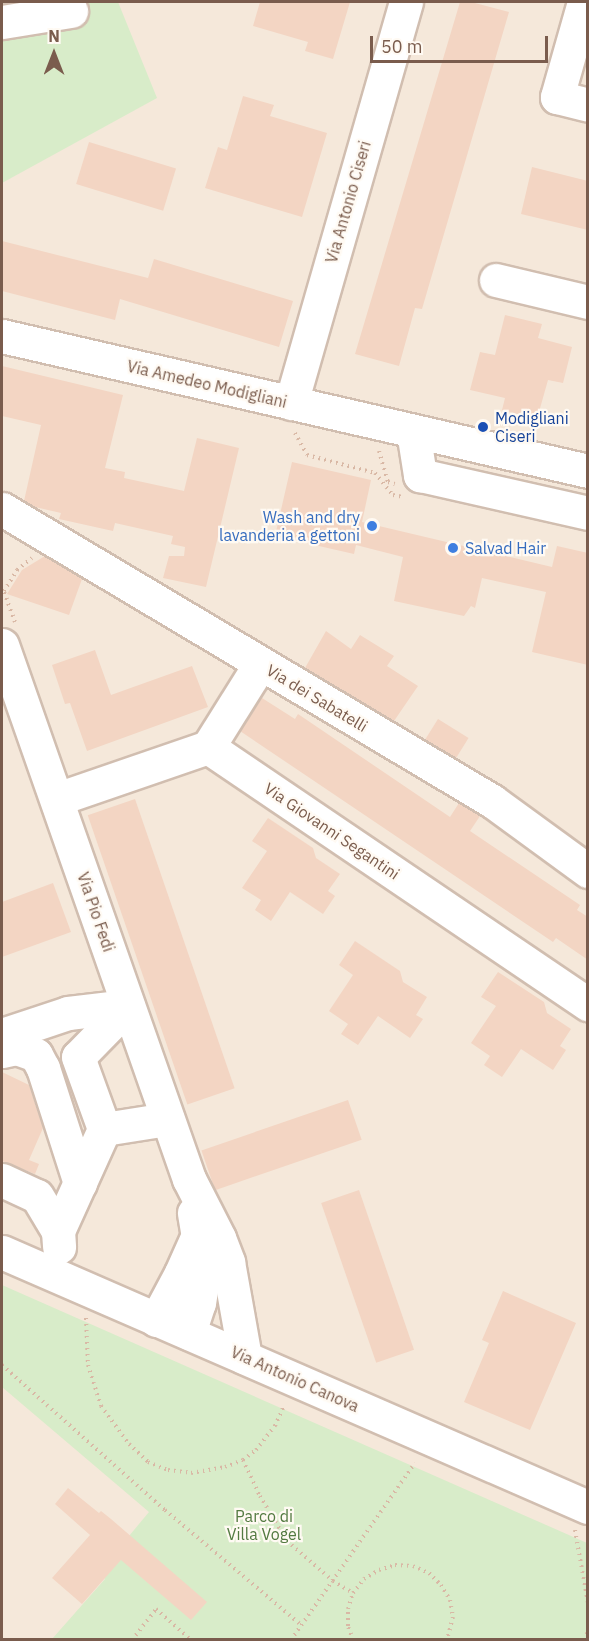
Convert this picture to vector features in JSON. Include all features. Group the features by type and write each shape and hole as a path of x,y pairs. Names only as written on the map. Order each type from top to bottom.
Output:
{"street":[{"name":"Via Antonio Ciseri","path":"290,423 406,2"},
{"path":"586,2 557,97 588,105"},
{"path":"2,22 71,11"},
{"path":"496,280 588,302"},
{"name":"Via Amedeo Modigliani","path":"2,336 290,423 413,431 588,471"},
{"path":"413,431 420,475 588,513"},
{"name":"Via dei Sabatelli","path":"2,509 492,801 588,871"},
{"path":"2,540 26,534 42,534"},
{"name":"Via Pio Fedi","path":"2,645 167,1119 189,1179 219,1238 228,1262 245,1357"},
{"path":"57,799 208,747 260,664"},
{"name":"Via Giovanni Segantini","path":"208,747 588,1004"},
{"path":"2,1035 68,1013 128,1006"},
{"path":"58,1231 104,1129 78,1057 128,1006"},
{"path":"2,1051 16,1048 36,1055 43,1068 80,1183"},
{"path":"104,1129 167,1119"},
{"path":"2,1179 37,1196 58,1231 74,1285"},
{"name":"Via Pio Fedi","path":"189,1179 204,1273 199,1303 189,1333"},
{"path":"156,1320 182,1273 197,1237"},
{"name":"Via Antonio Canova","path":"2,1252 579,1503"}],"path":[{"path":"290,423 301,435"},
{"path":"290,423 307,455 375,473 393,495 405,497"},
{"path":"369,449 379,451 388,482 399,485"},
{"path":"74,1285 93,1383 101,1406 129,1444 148,1462 168,1470 199,1472 225,1467 243,1460 255,1450 275,1426 297,1380"},
{"path":"2,1365 165,1510 301,1625"},
{"path":"291,1640 430,1440"},
{"path":"243,1460 282,1534 333,1581 353,1593"},
{"path":"579,1503 588,1603"},
{"path":"352,1640 348,1626 348,1609 353,1593 364,1579 387,1567 412,1566 429,1573 441,1585 450,1600 453,1617 447,1640"},
{"path":"132,1640 156,1609 190,1639"},
{"path":"585,1640 588,1631"}],"shaded area":[{"path":"2,2 587,2 587,1639 2,1639"}],"green space":[{"path":"2,2 118,2 157,98 2,183"},
{"name":"Parco di Villa Vogel","path":"2,1285 587,1543 587,1639 52,1639 105,1579 99,1572 149,1512 2,1387"}],"building":[{"path":"260,2 350,2 333,59 305,51 308,42 253,26"},
{"path":"460,2 471,2 509,12 422,309 415,308 399,366 355,354"},
{"path":"243,96 274,105 270,116 327,133 302,217 205,188 218,147 227,150"},
{"path":"89,142 176,169 163,211 76,184"},
{"path":"532,167 588,181 588,230 521,214"},
{"path":"2,241 148,278 154,259 293,301 279,347 120,299 115,320 2,291"},
{"path":"505,315 542,324 538,338 572,347 563,383 548,380 537,419 502,410 505,398 470,390 480,352 495,355"},
{"path":"2,366 123,395 105,468 125,472 124,478 184,491 197,438 239,448 206,587 163,578 169,556 184,556 185,547 171,544 173,536 115,523 113,531 59,519 61,513 35,507 24,501 41,425 2,416"},
{"path":"292,462 371,480 362,522 552,567 557,546 588,553 588,665 532,652 546,592 482,578 475,608 471,606 464,616 394,601 403,557 356,545 354,554 275,536"},
{"path":"45,556 82,579 69,615 7,594 22,570"},
{"path":"326,631 351,649 360,635 394,656 387,666 418,686 394,721 305,668"},
{"path":"95,650 111,695 192,666 208,707 87,751 70,703 65,704 52,665"},
{"path":"262,698 295,719 298,714 450,817 459,803 480,816 470,831 580,905 577,910 588,917 588,960 556,938 553,942 240,731"},
{"path":"438,719 469,738 455,759 425,740"},
{"path":"135,799 235,1088 187,1105 88,815"},
{"path":"268,818 313,848 316,858 340,874 328,891 335,896 323,914 290,892 271,921 255,910 261,900 242,888 267,851 252,841"},
{"path":"53,883 71,932 2,957 2,902"},
{"path":"355,941 400,971 403,982 427,997 416,1015 423,1019 410,1038 378,1016 358,1045 341,1034 348,1024 329,1011 353,975 339,965"},
{"path":"498,972 544,1002 547,1013 571,1029 560,1046 566,1050 553,1070 521,1049 502,1077 484,1065 490,1056 471,1043 496,1006 481,997"},
{"path":"2,1072 29,1085 43,1128 29,1160 39,1164 35,1174 2,1161"},
{"path":"348,1100 362,1140 215,1190 201,1150"},
{"path":"359,1190 414,1350 376,1363 321,1203"},
{"path":"503,1291 576,1323 530,1430 464,1402 489,1343 482,1340"},
{"path":"68,1488 99,1513 101,1511 111,1519 207,1602 191,1620 121,1560 82,1604 52,1578 90,1535 55,1504"}],"place":[{"name":"Modigliani Ciseri","path":"483,427"},
{"name":"Wash and dry lavanderia a gettoni","path":"372,526"},
{"name":"Salvad Hair","path":"453,548"}]}
